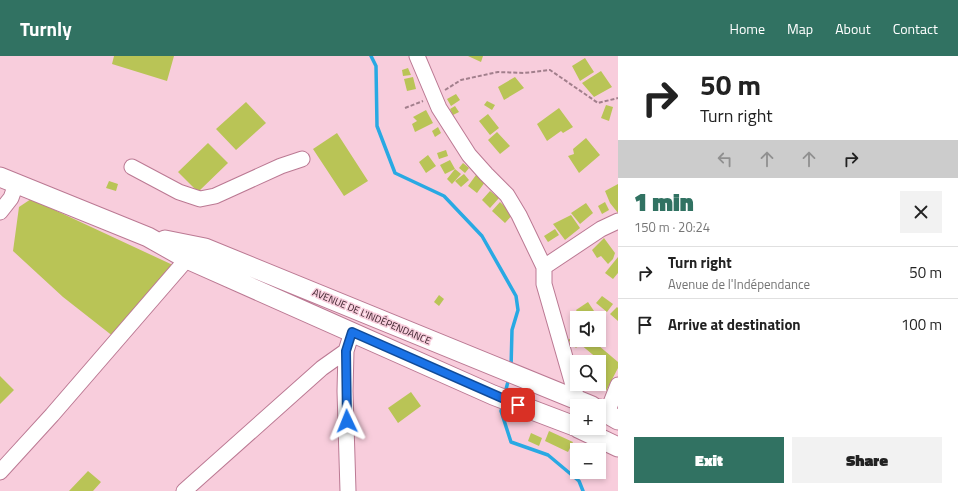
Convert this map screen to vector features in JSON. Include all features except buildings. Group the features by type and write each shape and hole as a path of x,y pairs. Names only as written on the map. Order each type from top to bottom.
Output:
{"main road":[{"name":"AVENUE DE L'INDÉPENDANCE","path":"8,181 148,237 187,259 493,395 570,425"},
{"name":"AVENUE DE L'INDÉPENDANCE","path":"148,237 205,248 575,399"},
{"name":"AVENUE DE L'INDÉPENDANCE","path":"593,435 618,447"}],"street":[{"path":"417,56 433,97 469,155 507,195 532,241 544,267 544,284 595,399"},
{"path":"132,167 179,192 200,199 215,196 281,166 302,159"},
{"path":"0,212 11,198 8,181"},
{"path":"544,267 601,229 618,221"},
{"path":"0,472 57,409 187,259"},
{"path":"348,491 345,391 346,351 352,332"},
{"path":"184,491 322,368 346,351"},
{"path":"606,400 618,385"}],"path":[{"path":"405,108 433,97 461,80 498,72 524,73 550,70 598,104 618,98"}],"waterway":[{"path":"371,56 376,66 377,126 395,173 444,196 482,236 516,296 518,310 512,330 511,368"},
{"path":"505,393 509,378"},
{"path":"503,405 501,411 511,442 548,455 579,481 583,491"}],"route":[{"path":"347,421 345,391 346,351 352,332 518,405"}]}
